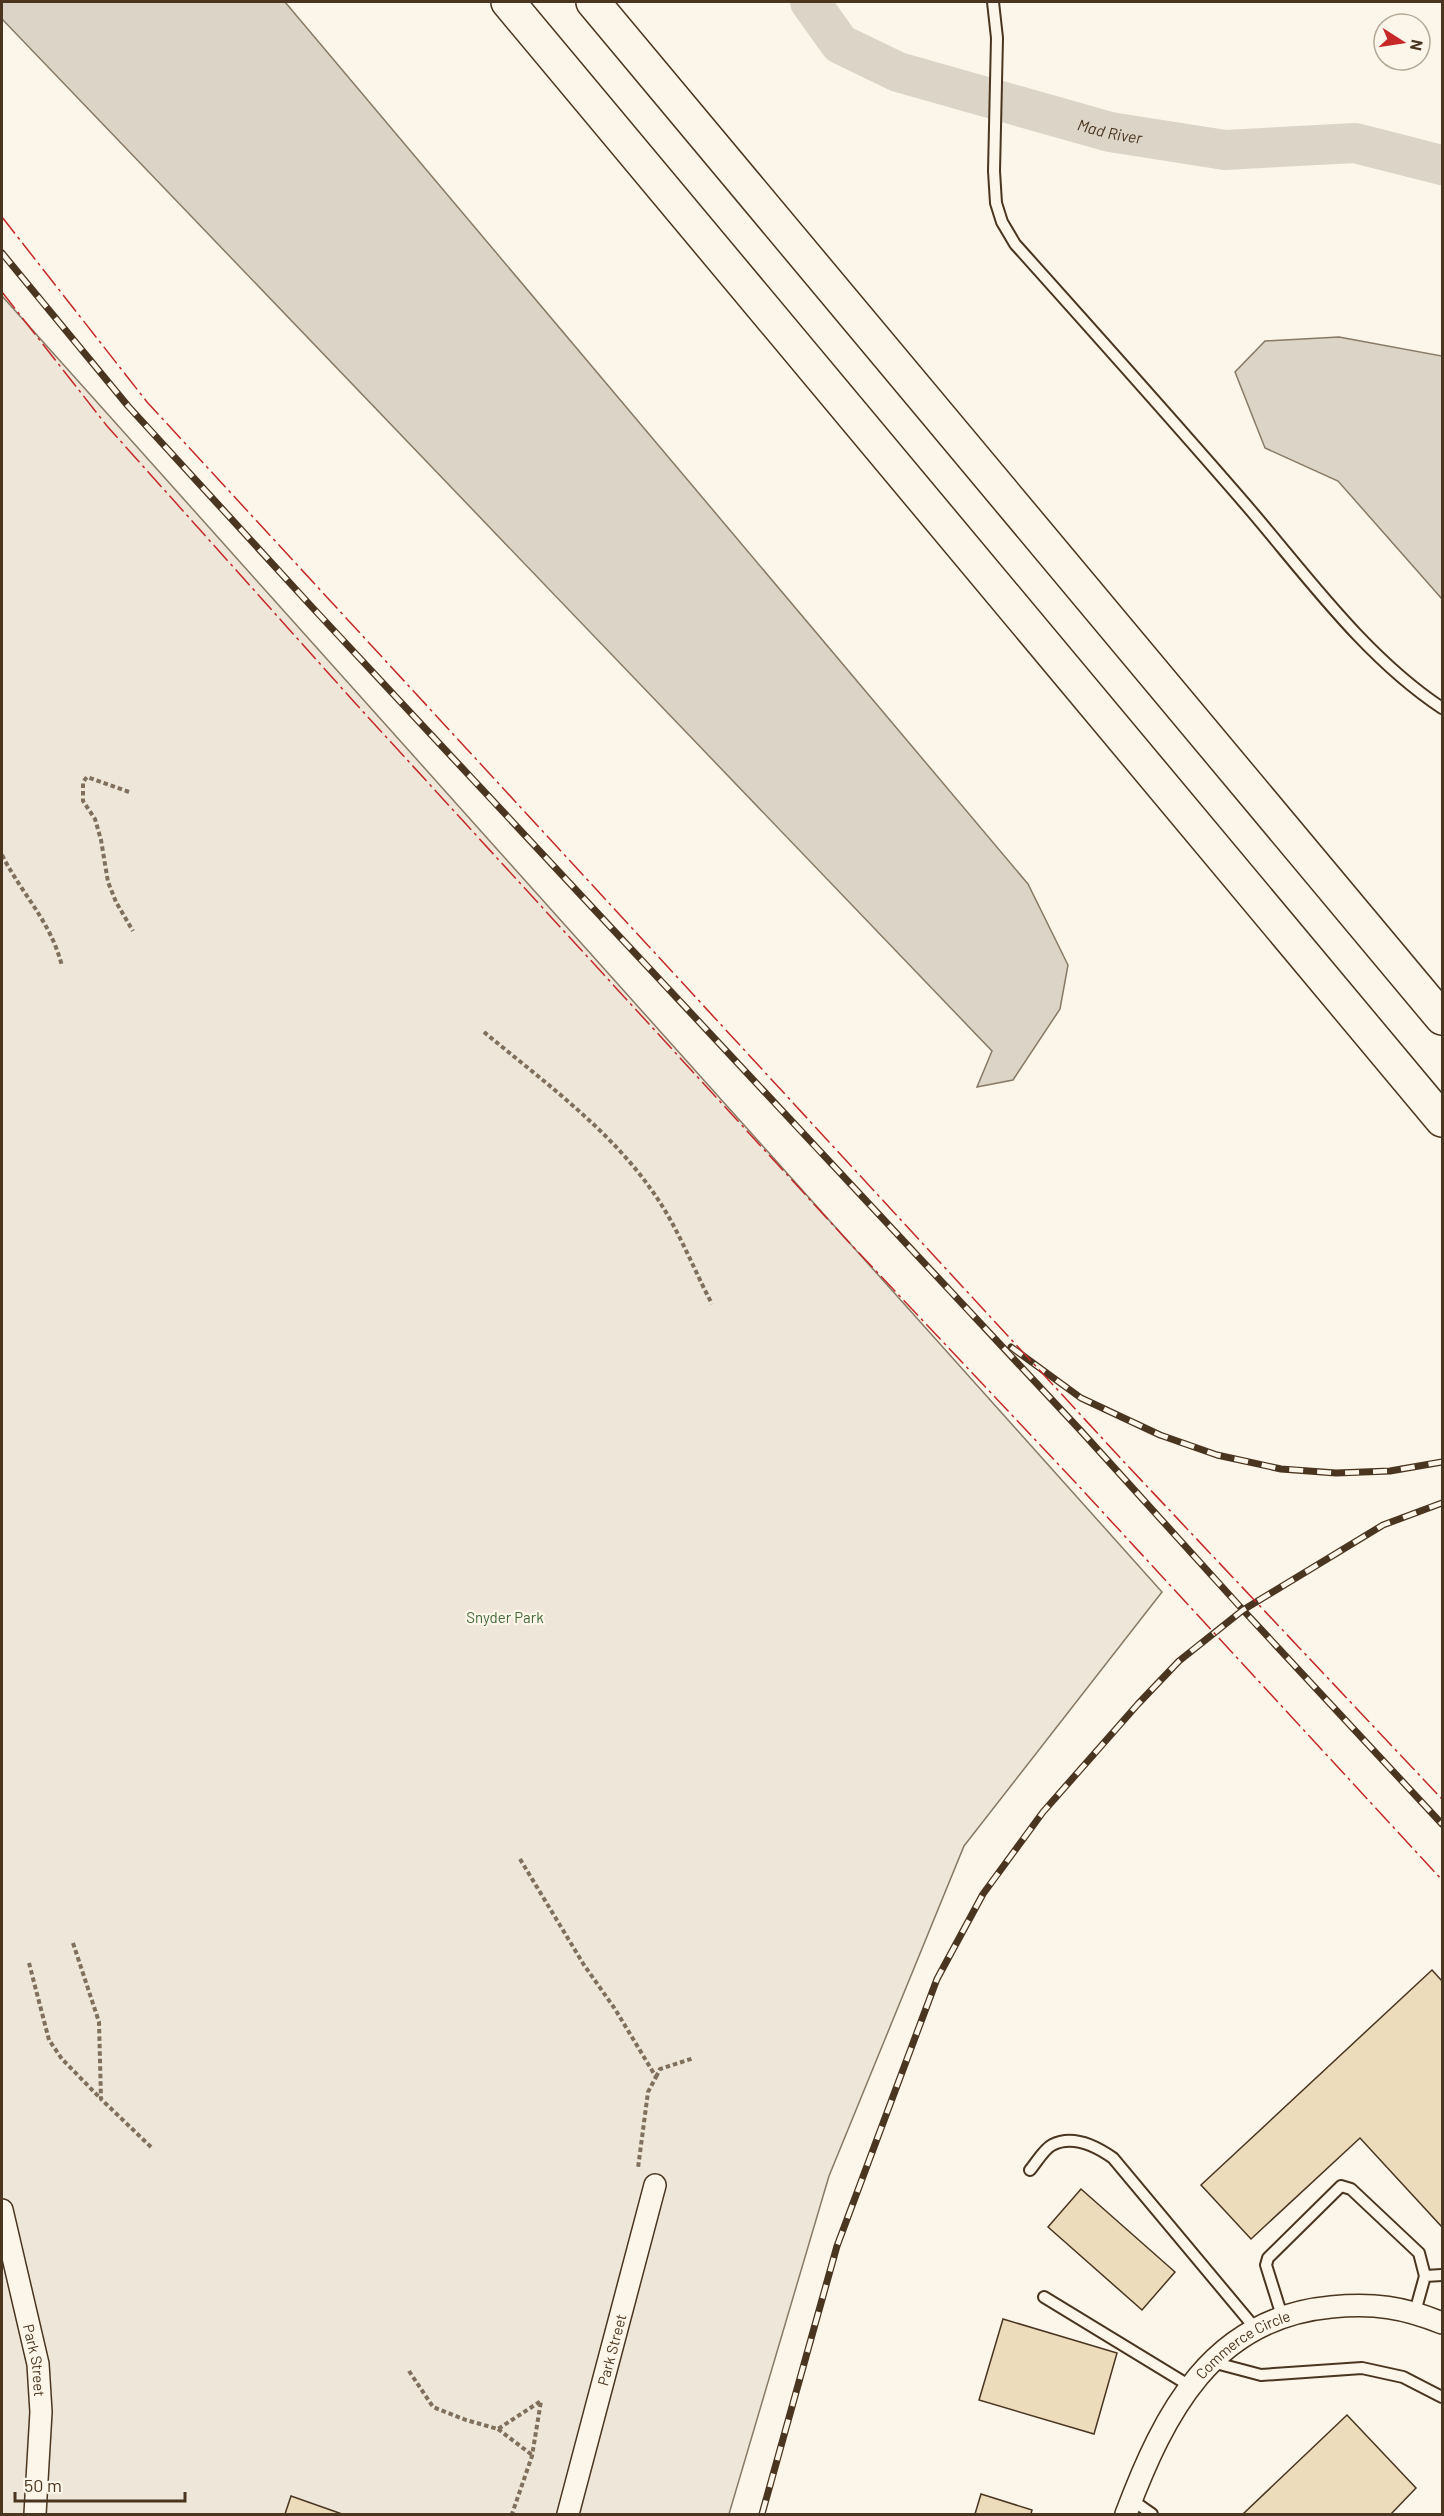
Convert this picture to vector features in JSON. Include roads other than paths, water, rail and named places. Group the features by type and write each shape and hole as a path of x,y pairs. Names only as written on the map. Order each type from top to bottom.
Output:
{"highway":[{"path":"508,2 1443,1120"},
{"path":"593,2 1443,1018"}],"street":[{"name":"Park Street","path":"568,2514 655,2185"},
{"name":"Park Street","path":"2,2210 38,2364 41,2412 35,2514"},
{"name":"Commerce Circle","path":"1129,2507 1163,2428 1190,2386 1231,2344 1255,2328 1282,2316 1307,2309 1354,2305 1386,2305 1415,2312 1443,2324"}],"lane":[{"path":"993,2 998,38 996,203 1002,222 1015,244 1177,425 1347,623 1394,670 1443,708"},
{"path":"1030,2170 1050,2145 1072,2140 1096,2147 1113,2158 1255,2328"},
{"path":"1282,2316 1266,2265 1268,2258 1341,2186 1351,2189 1419,2253 1425,2276 1415,2312"},
{"path":"1425,2276 1443,2275"},
{"path":"1044,2297 1190,2386"},
{"path":"1212,2362 1261,2376 1305,2370 1362,2368 1403,2377 1443,2397"},
{"path":"1129,2507 1152,2514"}],"waterway":[{"name":"Mad River","path":"810,2 840,44 898,72 1110,132 1225,150 1355,143 1442,165"}],"railway":[{"path":"2,253 128,406 311,606 1081,1431 1442,1824"},
{"path":"1011,1347 1081,1398 1160,1435 1217,1455 1281,1469 1336,1473 1390,1471 1442,1462"},
{"path":"762,2514 837,2246 937,1979 983,1894 1043,1812 1179,1661 1243,1610 1383,1525 1442,1503"}],"park label":[{"name":"Snyder Park","path":"505,1617"}]}
